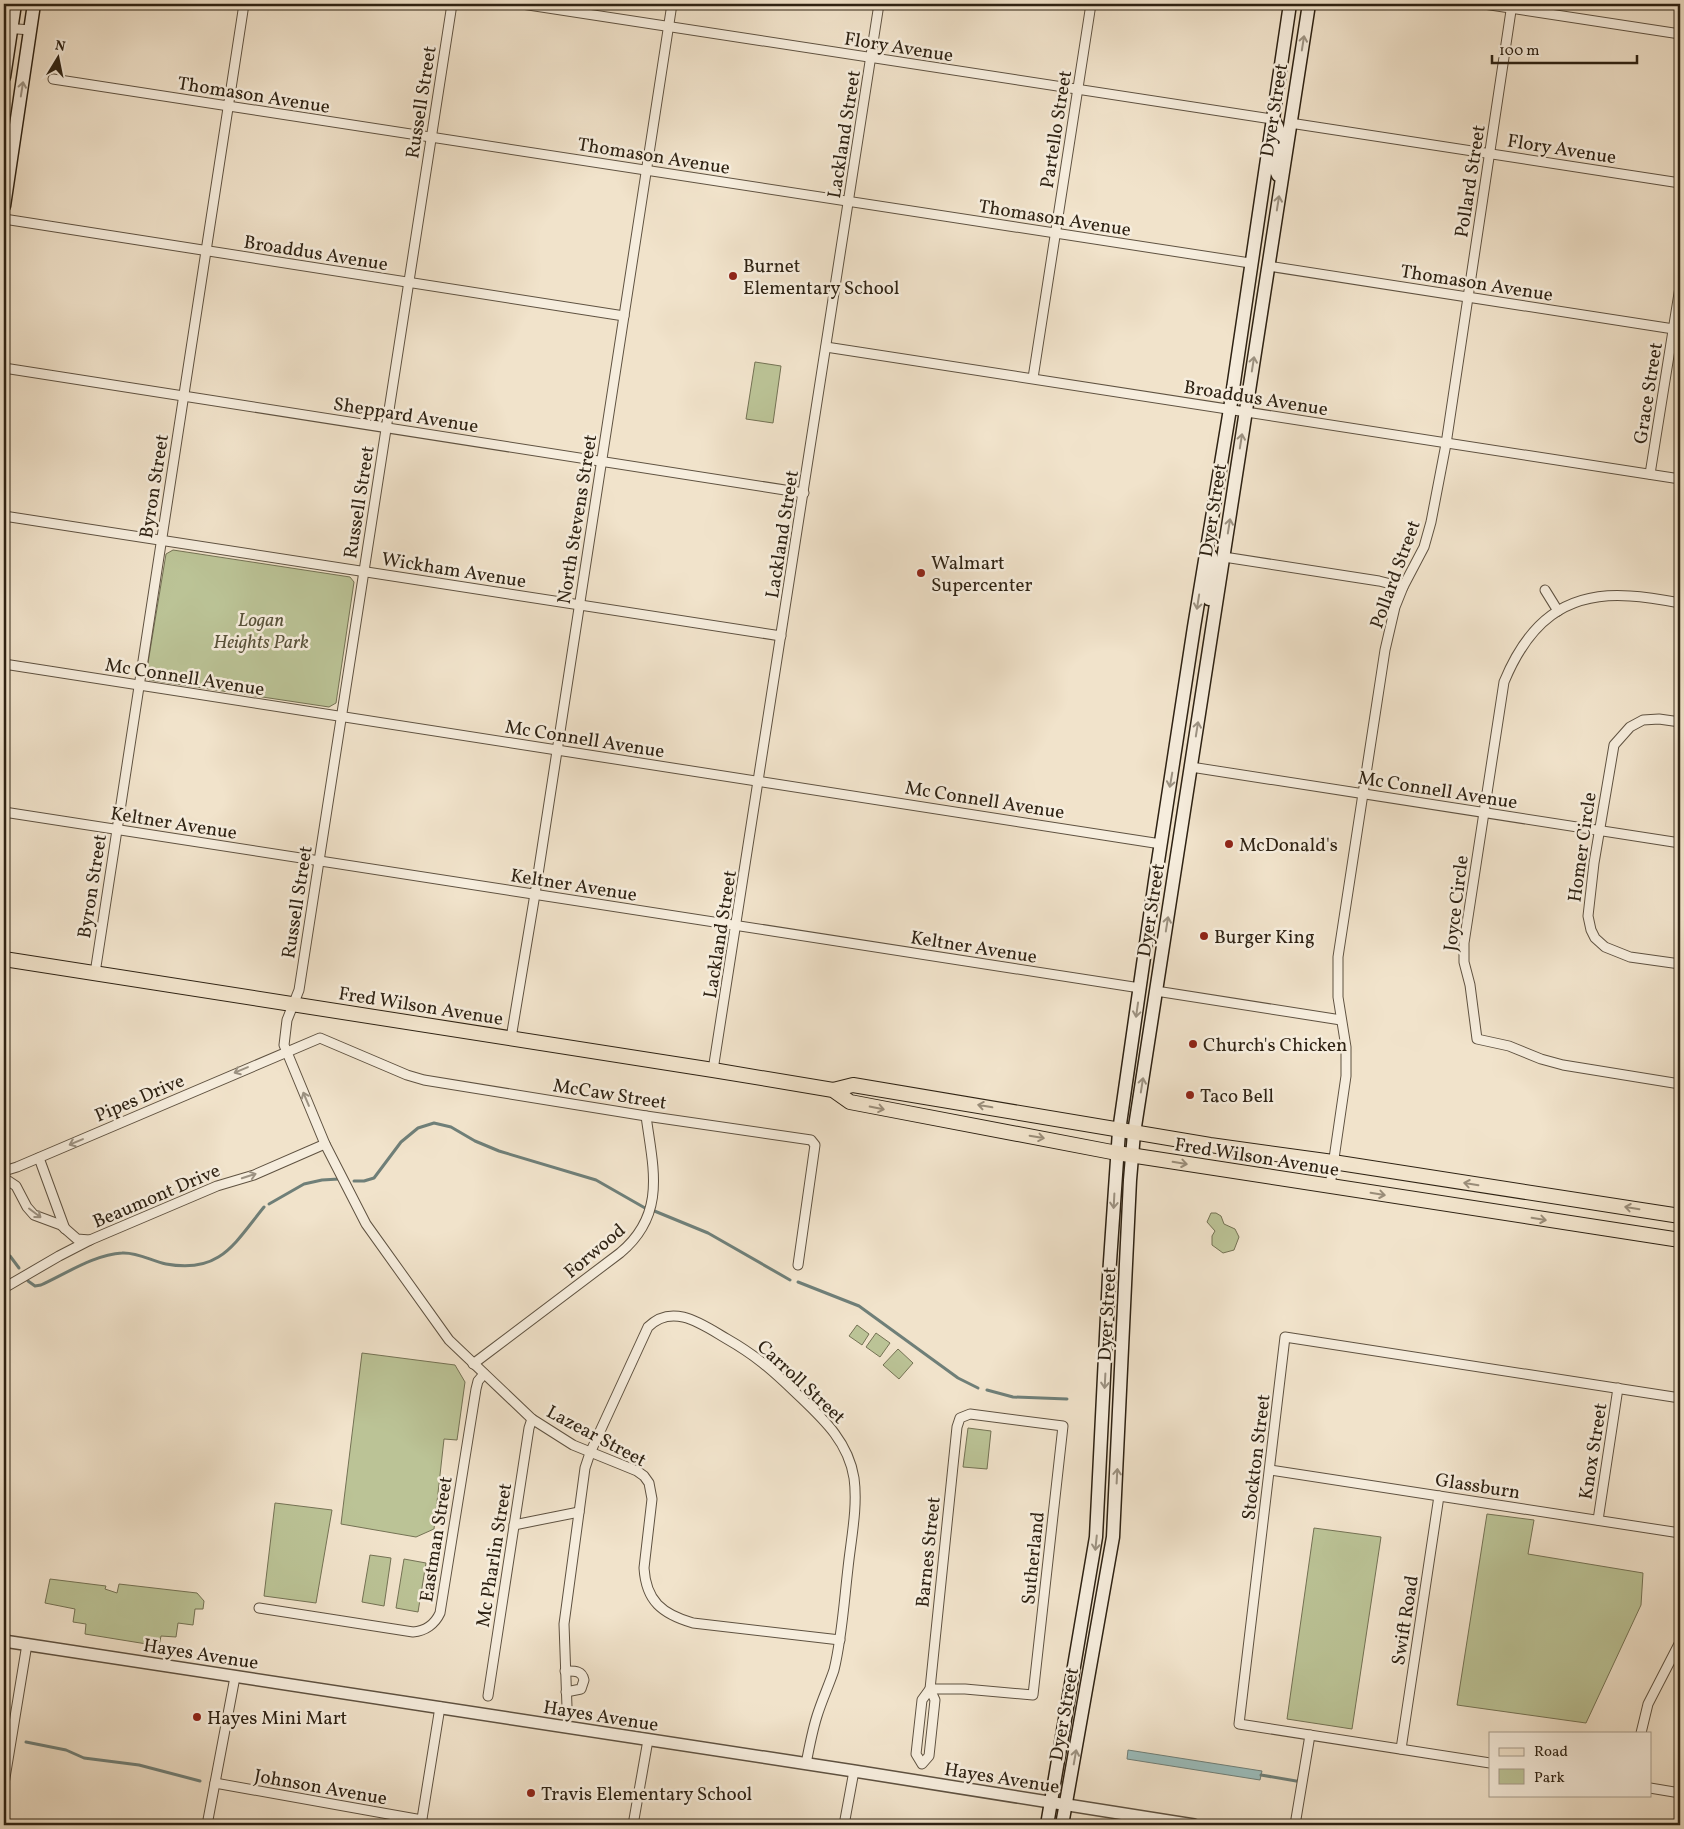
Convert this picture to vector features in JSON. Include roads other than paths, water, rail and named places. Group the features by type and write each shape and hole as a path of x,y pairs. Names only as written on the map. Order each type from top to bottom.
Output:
{"main road":[{"path":"4,77 8,28 15,4"},
{"path":"4,206 34,4"},
{"name":"Dyer Street","path":"1047,1825 1096,1537 1119,1131 1161,844 1230,409 1290,4"},
{"name":"Dyer Street","path":"1062,1825 1113,1537 1134,1133 1309,4"},
{"path":"1284,41 1289,49 1281,110 1290,122"},
{"path":"1272,119 1278,125 1279,131 1275,171 1281,182"},
{"path":"1206,554 1211,556 1213,562 1209,600 1215,616"},
{"path":"1181,718 1185,726 1186,740 1183,756 1184,764 1191,767"},
{"path":"1161,844 1167,845 1170,849 1167,872 1168,883 1172,890"},
{"path":"1146,949 1150,958 1148,984 1150,989 1156,991"},
{"name":"Fred Wilson Avenue","path":"4,959 833,1090 853,1085 973,1104 1119,1131 1680,1216"},
{"name":"Fred Wilson Avenue","path":"833,1090 850,1102 1117,1153 1680,1240"}],"street":[{"name":"Byron Street","path":"94,973 244,4"},
{"name":"Russell Street","path":"286,1051 284,1045 287,1020 299,990 452,4"},
{"name":"Flory Avenue","path":"522,4 1272,119"},
{"name":"North Stevens Street","path":"511,1038 535,894 672,4"},
{"name":"Lackland Street","path":"714,1070 879,4"},
{"name":"Partello Street","path":"1033,378 1091,4"},
{"path":"1484,4 1512,6 1680,34"},
{"name":"Pollard Street","path":"1330,1186 1346,1076 1346,1047 1338,997 1338,957 1363,794 1390,626 1404,587 1424,546 1431,522 1446,444 1512,6"},
{"path":"8,28 31,30"},
{"name":"Thomason Avenue","path":"54,79 1250,264"},
{"name":"Flory Avenue","path":"1290,122 1680,183"},
{"name":"Broaddus Avenue","path":"4,219 624,316"},
{"name":"Thomason Avenue","path":"1268,266 1677,329"},
{"name":"Grace Street","path":"1650,474 1677,329 1680,287"},
{"name":"Broaddus Avenue","path":"826,347 1680,479"},
{"name":"Sheppard Avenue","path":"4,368 804,492"},
{"name":"Wickham Avenue","path":"4,516 781,636"},
{"path":"1224,557 1379,581 1404,587"},
{"path":"1545,590 1558,611"},
{"name":"Joyce Circle","path":"1680,603 1609,595 1582,599 1558,611 1539,625 1527,638 1512,661 1504,682 1464,943 1464,962 1470,986 1477,1039 1509,1046 1540,1059 1563,1065 1680,1084"},
{"name":"Mc Connell Avenue","path":"4,664 1161,844"},
{"name":"Homer Circle","path":"1680,722 1659,719 1643,720 1630,727 1617,740 1612,752 1588,916 1595,938 1605,947 1621,955 1680,964"},
{"name":"Mc Connell Avenue","path":"1191,767 1680,843"},
{"name":"Keltner Avenue","path":"4,812 1140,988"},
{"path":"1156,991 1341,1020"},
{"name":"McCaw Street","path":"286,1051 320,1038 414,1078 814,1141 798,1265"},
{"name":"Lazear Street","path":"286,1051 326,1144 370,1230 449,1340 532,1419 566,1441 590,1453 637,1471 649,1483 652,1499 644,1579 649,1593 660,1608 670,1615 693,1623 840,1640"},
{"name":"Pipes Drive","path":"4,1171 39,1158 286,1051"},
{"name":"Forwood","path":"473,1364 620,1253 635,1239 644,1224 654,1192 655,1178 646,1116"},
{"name":"Beaumont Drive","path":"4,1288 90,1240 217,1186 254,1175 326,1144"},
{"path":"39,1158 65,1229"},
{"path":"4,1178 16,1186 27,1207 34,1215 61,1225 77,1239 90,1240"},
{"name":"Carroll Street","path":"590,1453 648,1327 655,1321 670,1316 686,1317 757,1357 829,1425 842,1444 849,1459 854,1476 854,1503 840,1640 831,1677 814,1725 806,1764"},
{"name":"Stockton Street","path":"1489,1763 1239,1724 1285,1337 1680,1398"},
{"name":"Eastman Street","path":"259,1608 413,1632 424,1630 436,1621 440,1613 476,1389 478,1381 484,1374"},
{"name":"Knox Street","path":"1598,1520 1618,1388"},
{"name":"Sutherland","path":"930,1689 965,1689 1033,1695 1063,1426 970,1414 960,1418"},
{"name":"Barnes Street","path":"922,1764 916,1754 922,1700 930,1689 956,1436 960,1418"},
{"name":"Mc Pharlin Street","path":"488,1696 529,1428 532,1419"},
{"path":"567,1707 564,1624 584,1474 590,1453"},
{"name":"Glassburn","path":"1270,1470 1680,1533"},
{"name":"Swift Road","path":"1401,1749 1439,1496"},
{"path":"514,1525 579,1512"},
{"name":"Hayes Avenue","path":"4,1641 1194,1825"},
{"path":"1641,1732 1648,1704 1680,1642"},
{"path":"4,1784 27,1644"},
{"path":"565,1671 578,1672 584,1680 581,1689 566,1692"},
{"path":"207,1825 234,1676"},
{"name":"Barnes Street","path":"920,1782 922,1764 929,1756 935,1700 930,1689"},
{"path":"421,1823 440,1707"},
{"path":"1295,1825 1310,1735"},
{"path":"633,1825 648,1740"},
{"path":"844,1825 854,1771"},
{"name":"Johnson Avenue","path":"215,1783 421,1823"},
{"path":"1652,1788 1680,1793"}],"water":[{"path":"1128,1750 1262,1771 1260,1780 1127,1759"}],"waterway":[{"path":"354,1181 374,1178 401,1142 418,1128 434,1123 451,1127 475,1141 499,1151 596,1180 645,1208"},
{"path":"269,1204 304,1184 339,1179"},
{"path":"28,1281 35,1286 41,1285 91,1261 112,1254 122,1253 134,1254 166,1264 200,1265 213,1260 234,1244 264,1207"},
{"path":"652,1210 708,1233 790,1280"},
{"path":"4,1253 10,1256 19,1268"},
{"path":"798,1282 859,1306 958,1378 978,1388"},
{"path":"987,1390 1013,1397 1067,1399"},
{"path":"26,1742 66,1750 84,1758 139,1765 200,1781"},
{"path":"1261,1775 1302,1782"}],"place":[{"name":"Burnet Elementary School","path":"733,276"},
{"name":"Walmart Supercenter","path":"921,573"},
{"name":"McDonald's","path":"1229,844"},
{"name":"Burger King","path":"1204,936"},
{"name":"Church's Chicken","path":"1193,1044"},
{"name":"Taco Bell","path":"1190,1095"},
{"name":"Hayes Mini Mart","path":"197,1717"},
{"name":"Travis Elementary School","path":"531,1793"}],"park label":[{"name":"Logan Heights Park","path":"261,630"}]}
